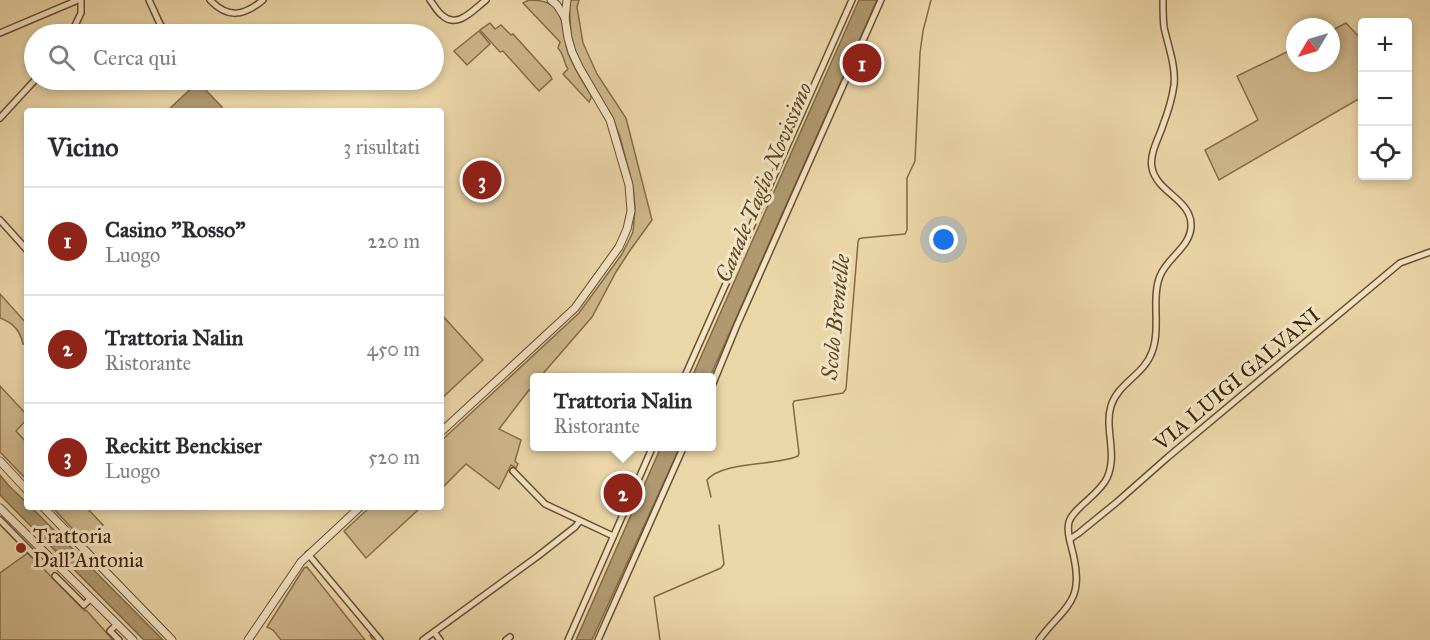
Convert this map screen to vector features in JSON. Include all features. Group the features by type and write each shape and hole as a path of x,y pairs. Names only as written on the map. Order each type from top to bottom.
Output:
{"street":[{"path":"0,33 67,2 80,0 81,13 76,24"},
{"path":"149,0 160,24"},
{"path":"210,0 222,10 243,13 263,0"},
{"path":"430,0 443,16 454,20 464,18 486,0"},
{"path":"551,0 565,18"},
{"path":"444,429 575,308 619,247 627,229 631,198 615,132 605,110 575,60 565,18 567,0"},
{"path":"686,373 852,0"},
{"path":"716,374 881,0"},
{"path":"1039,640 1067,608 1075,594 1077,578 1069,525 1072,515 1098,491 1110,471 1112,458 1109,418 1113,401 1119,391 1145,365 1153,350 1160,276 1167,264 1184,245 1191,230 1191,220 1187,210 1159,183 1152,165 1174,84 1174,69 1163,21 1163,0"},
{"path":"0,118 26,90"},
{"path":"0,220 24,247"},
{"name":"VIA LUIGI GALVANI","path":"1070,538 1117,502 1400,263 1430,252"},
{"path":"568,640 651,451"},
{"path":"598,640 682,451"},
{"path":"0,461 24,487"},
{"path":"513,471 545,504 613,536"},
{"path":"0,508 133,640"},
{"path":"47,510 172,640"},
{"path":"248,640 297,567 357,510"},
{"path":"0,520 42,563"},
{"path":"423,640 538,556 575,527 580,520"},
{"path":"19,539 25,533"},
{"path":"309,554 380,640"},
{"path":"55,576 84,605 91,598"},
{"path":"117,624 110,631 119,640"},
{"path":"434,632 440,640"}],"shaded area":[{"path":"529,0 542,1 557,9 568,53 591,95 589,102 563,74 568,69 558,48 560,42 523,3"},
{"path":"569,0 579,0 577,7 583,43 597,74 626,118 652,220 616,272 592,317 543,373 530,373 530,390 499,429 521,440 515,461 518,464 516,468 511,465 499,489 466,464 444,486 444,438 579,313 622,254 633,232 635,209 633,186 620,137 614,121 580,62 571,35"},
{"path":"859,0 877,0 712,373 694,373"},
{"path":"490,23 495,29 501,25 511,35 513,34 550,75 552,79 539,91 503,51 500,52 480,30"},
{"path":"1346,23 1358,36 1358,99 1219,180 1205,150 1258,120 1237,76 1286,52 1286,72 1340,72 1340,26"},
{"path":"479,31 490,44 467,65 454,51"},
{"path":"189,90 206,90 222,107 222,108 170,108"},
{"path":"0,294 24,321 24,344 15,328 0,318"},
{"path":"444,317 483,360 444,396"},
{"path":"0,386 24,412 24,422 16,431 24,440 24,477 0,452"},
{"path":"659,451 678,451 592,640 576,640"},
{"path":"0,475 24,500 24,510 34,510 163,640 144,640 0,495"},
{"path":"55,510 89,510 103,525 85,542"},
{"path":"367,510 418,510 366,558 344,531"},
{"path":"28,553 113,640 0,640 0,573"},
{"path":"307,567 365,640 281,640 273,630 267,627 304,568"}],"waterway":[{"name":"Scolo Brentelle","path":"711,497 707,480 715,474 737,467 798,456 794,401 843,393 846,389 859,239 905,234 907,230 907,178 915,161 920,53 931,0"},
{"name":"Scolo Brentelle","path":"660,640 654,597 721,568 724,564 719,525"},
{"path":"370,635 373,640"}],"place":[{"name":"Casino \"Rosso\"","path":"862,63"},
{"name":"Reckitt Benckiser","path":"482,180"},
{"name":"Trattoria Nalin","path":"623,493"},
{"name":"Trattoria Dall'Antonia","path":"21,548"}],"water label":[{"name":"Canale Taglio Novissimo","path":"763,182"}]}
